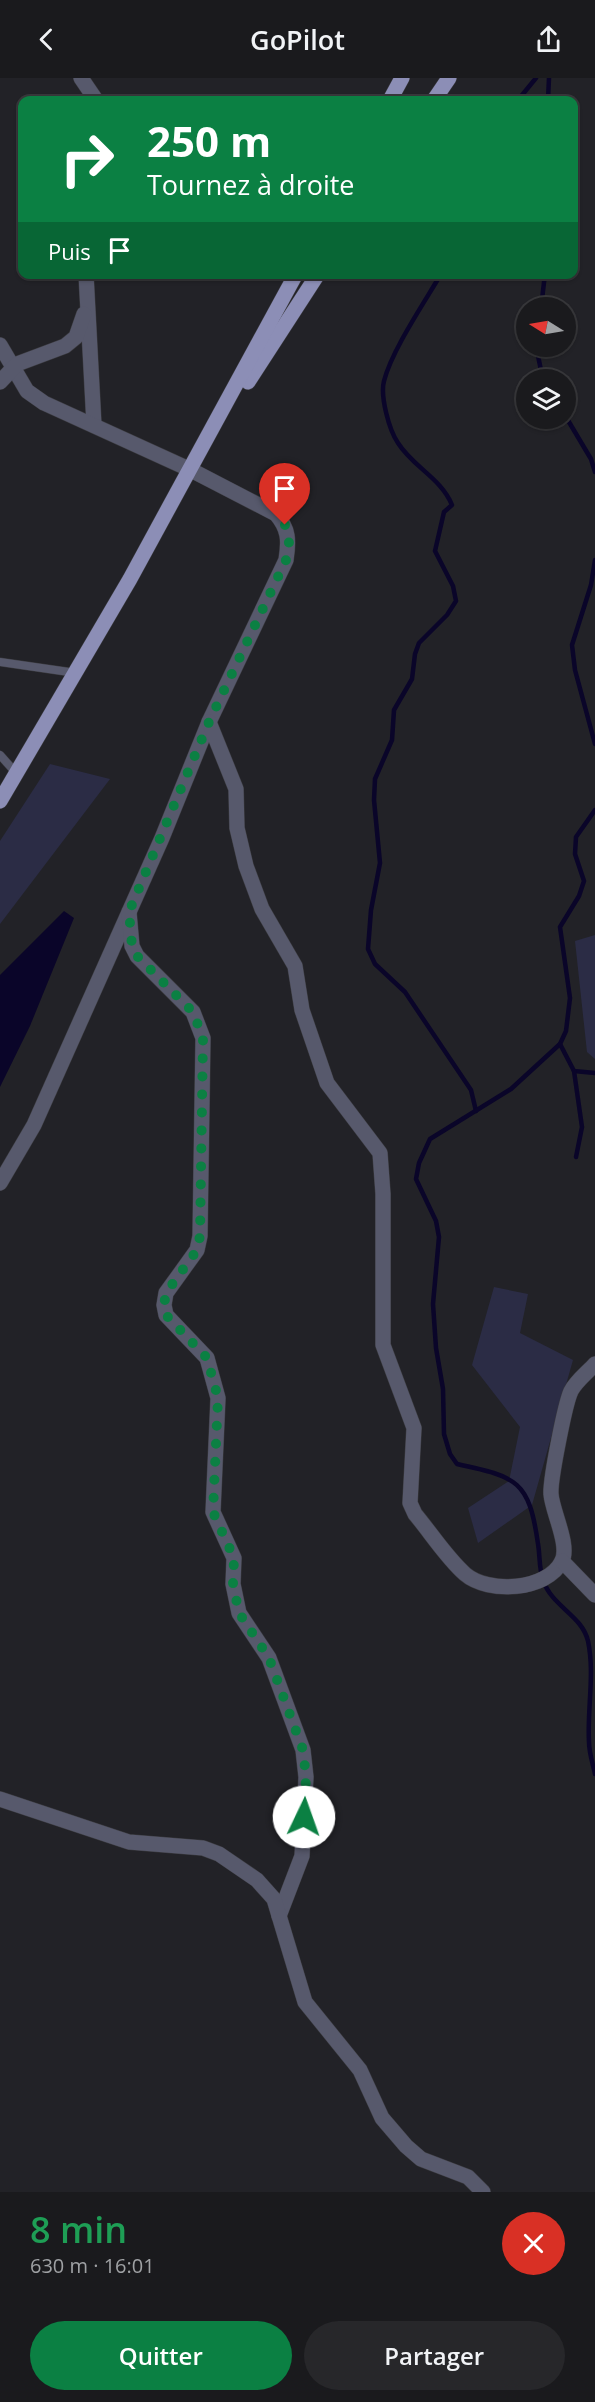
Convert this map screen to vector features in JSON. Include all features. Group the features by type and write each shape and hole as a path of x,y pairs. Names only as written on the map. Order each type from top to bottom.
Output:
{"main road":[{"path":"392,96 402,78"},
{"path":"437,96 449,78"},
{"path":"0,801 77,673 191,470 293,279"},
{"path":"191,470 315,279"}],"street":[{"path":"81,78 93,96"},
{"path":"86,279 94,425"},
{"path":"0,382 17,364 65,346 76,338 87,305"},
{"path":"0,345 27,391 44,404 191,470 276,514 285,525 289,542 286,560 209,722 129,912 34,1125 0,1183"},
{"path":"209,722 236,789 237,828 246,866 261,909 295,966 302,1010 327,1083 380,1153 383,1194 382,1345 414,1428 410,1503 415,1514 464,1574 478,1583 524,1587 543,1580 562,1561 564,1549 551,1493 553,1470 571,1391 595,1364"},
{"path":"129,912 132,946 137,956 193,1012 203,1038 200,1236 197,1250 166,1293 164,1305 166,1315 207,1358 218,1398 213,1512 234,1558 233,1584 239,1613 269,1658 303,1750 306,1777 302,1856 279,1916"},
{"path":"562,1561 595,1595"},
{"path":"0,1799 129,1842 203,1848 219,1854 257,1880 274,1899 305,2002 360,2070 382,2118 406,2146 421,2159 468,2177 483,2192"}],"lane":[{"path":"0,662 77,673"},
{"path":"0,755 9,783"}],"shaded area":[{"path":"50,764 110,779 0,924 0,841"},
{"path":"64,911 74,918 30,1026 0,1087 0,975"},
{"path":"595,935 595,1059 587,1052 575,941"},
{"path":"494,1287 528,1294 520,1333 573,1360 532,1505 478,1543 468,1508 509,1481 520,1427 472,1365"}],"waterway":[{"path":"521,96 536,78"},
{"path":"548,96 549,78"},
{"path":"438,279 394,355 384,381 383,395 389,422 398,443 411,459 441,487 452,505 444,512 435,551 453,586 456,601 447,615 419,643 415,654 412,679 394,710 392,740 375,779 374,800 380,863 371,910 368,949 375,964 405,992 471,1090 476,1111"},
{"path":"542,297 544,279"},
{"path":"538,357 541,369"},
{"path":"573,429 591,459 595,472"},
{"path":"595,560 591,585 572,645 575,670 595,744"},
{"path":"595,810 576,837 575,854 584,881 579,896 560,927 570,998 566,1031 560,1044 511,1089 430,1139 419,1163 416,1179 436,1221 439,1237 433,1304 436,1348 443,1389 444,1434 450,1454 457,1464 507,1478 517,1485 530,1506 543,1580 553,1597 580,1624 588,1641 591,1666 589,1746 595,1774"},
{"path":"560,1044 574,1071 595,1073"},
{"path":"574,1071 582,1127 576,1157"}],"route":[{"path":"285,525 289,542 286,560 209,722 129,912 132,946 137,956 193,1012 201,1026 203,1038 200,1236 197,1250 166,1293 164,1305 166,1315 207,1358 218,1398 218,1454 213,1512 234,1558 233,1584 239,1613 269,1658 303,1750 306,1777 304,1817"}]}
